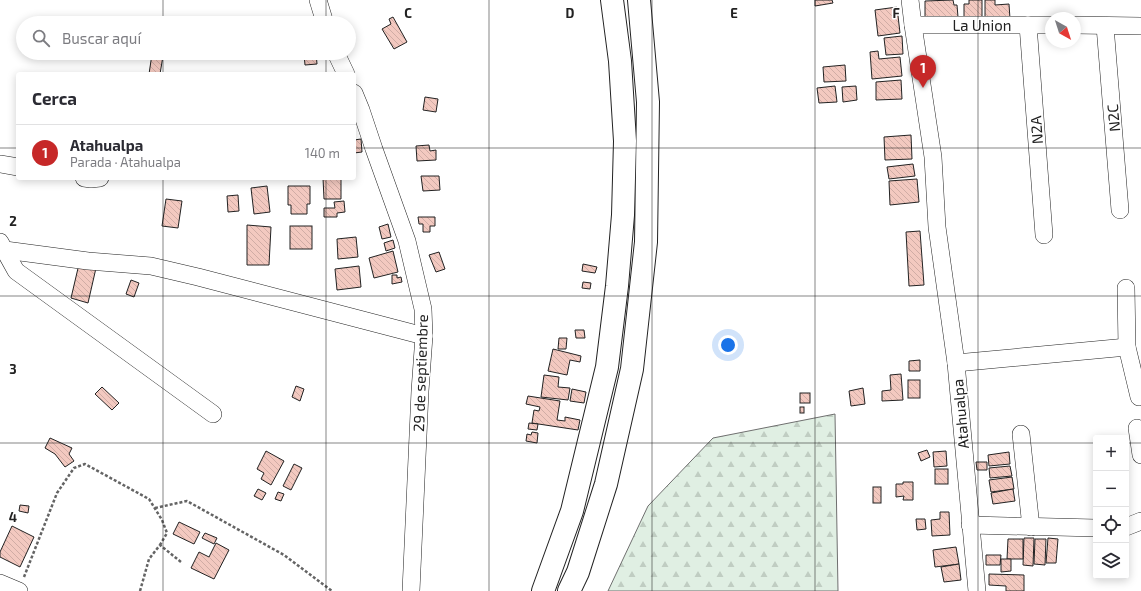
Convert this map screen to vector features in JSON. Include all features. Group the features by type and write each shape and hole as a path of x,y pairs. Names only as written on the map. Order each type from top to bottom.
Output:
{"highway":[{"path":"543,591 574,503 607,367 617,286 623,215 625,141 620,61 612,0"},
{"path":"569,591 578,572 606,484 633,362 646,242 648,102 639,0"}],"street":[{"path":"318,0 323,16"},
{"name":"Atahualpa","path":"910,0 933,157 938,227 956,363 977,591"},
{"name":"La Union","path":"913,25 1045,25"},
{"name":"N2A","path":"1028,25 1044,235"},
{"path":"1081,25 1141,26"},
{"name":"N2C","path":"1105,26 1120,210"},
{"path":"339,60 345,72"},
{"name":"29 de septiembre","path":"356,98 407,241 423,309 424,336 411,591"},
{"path":"0,164 16,167"},
{"path":"3,246 88,261 151,266 424,336"},
{"path":"3,246 16,270 213,414"},
{"path":"1126,288 1127,347 1139,397"},
{"path":"956,363 1127,347"},
{"path":"1137,428 1141,455"},
{"path":"1021,434 1031,527"},
{"path":"1129,527 1141,521"},
{"path":"970,525 1093,528"},
{"path":"0,583 21,585"}],"path":[{"path":"21,585 57,493 74,468 85,464 149,499 162,520 167,533 149,559 140,591"},
{"path":"155,508 187,501 284,555 332,591"},
{"path":"160,545 181,562"}],"green space":[{"path":"835,414 838,591 608,591 648,506 713,438"}],"building":[{"path":"815,0 832,0 833,3 815,6"},
{"path":"953,0 954,5 957,5 958,17 925,19 925,1"},
{"path":"969,0 982,0 982,20 964,20 964,4 969,4"},
{"path":"985,0 995,0 995,5 1009,4 1010,19 985,20"},
{"path":"897,7 900,33 878,36 875,10"},
{"path":"393,17 407,42 394,49 382,29 391,24 389,19"},
{"path":"902,36 903,54 886,55 884,38"},
{"path":"878,51 879,59 900,57 902,76 872,79 870,52"},
{"path":"151,60 162,60 160,72 149,72"},
{"path":"305,60 317,60 317,64 305,65"},
{"path":"845,65 846,81 824,82 823,67"},
{"path":"901,80 902,99 876,100 876,82"},
{"path":"835,86 837,102 819,103 817,88"},
{"path":"856,86 857,100 843,102 842,87"},
{"path":"425,97 438,99 436,112 423,110"},
{"path":"911,135 912,159 885,160 884,137"},
{"path":"361,139 362,152 356,153 356,140"},
{"path":"429,145 430,151 436,150 436,160 417,161 416,146"},
{"path":"913,164 915,176 889,179 887,167"},
{"path":"421,176 439,176 440,190 423,191"},
{"path":"917,179 919,202 890,205 889,181"},
{"path":"323,180 341,180 341,199 324,199"},
{"path":"267,186 270,212 254,214 251,188"},
{"path":"288,186 310,186 310,204 307,204 307,214 291,214 291,205 288,205"},
{"path":"238,195 239,211 228,212 227,196"},
{"path":"166,199 182,201 178,228 162,226"},
{"path":"344,201 345,212 337,213 337,217 324,217 324,208 335,208 334,202"},
{"path":"418,217 435,217 435,226 430,226 430,232 423,232 423,224 419,224"},
{"path":"388,224 391,237 382,239 379,227"},
{"path":"247,225 271,227 269,265 247,265"},
{"path":"290,226 312,226 312,249 290,249"},
{"path":"920,231 924,285 909,286 906,232"},
{"path":"356,237 358,257 338,259 337,239"},
{"path":"393,240 395,248 386,251 384,243"},
{"path":"393,251 398,272 374,278 369,258"},
{"path":"439,252 445,269 436,272 429,255"},
{"path":"79,264 96,268 88,303 71,298"},
{"path":"583,264 597,267 595,273 582,271"},
{"path":"359,266 361,287 337,290 335,269"},
{"path":"392,275 397,275 397,278 401,277 402,282 392,284"},
{"path":"131,280 139,283 134,297 126,294"},
{"path":"583,282 591,283 590,289 582,288"},
{"path":"575,330 584,330 585,338 576,338"},
{"path":"559,338 567,338 566,349 558,349"},
{"path":"553,349 581,356 580,362 570,360 567,375 548,371"},
{"path":"920,360 920,371 909,371 909,361"},
{"path":"901,374 903,400 882,401 882,391 891,390 890,375"},
{"path":"544,375 559,377 558,387 570,388 568,400 541,397"},
{"path":"908,380 920,380 920,398 908,398"},
{"path":"296,386 304,389 300,401 292,397"},
{"path":"102,387 119,403 112,410 95,394"},
{"path":"863,388 865,404 851,406 849,391"},
{"path":"572,389 586,392 584,403 570,401"},
{"path":"800,393 810,393 810,403 800,403"},
{"path":"528,396 560,401 557,420 565,421 565,417 580,420 578,430 532,423 534,410 539,411 540,407 526,404"},
{"path":"800,407 804,407 804,413 800,413"},
{"path":"529,423 538,424 537,430 528,429"},
{"path":"532,432 538,433 537,443 526,441 527,434 531,435"},
{"path":"50,438 72,448 69,454 74,461 65,467 55,454 45,448"},
{"path":"927,450 930,457 921,461 918,453"},
{"path":"266,451 284,461 271,485 261,479 264,473 257,469"},
{"path":"946,451 947,466 934,467 933,452"},
{"path":"1009,452 1010,464 989,466 988,455"},
{"path":"976,462 987,462 987,470 977,470"},
{"path":"294,464 302,468 291,490 283,486"},
{"path":"1010,466 1012,476 990,478 989,468"},
{"path":"935,469 948,469 948,484 935,484"},
{"path":"1012,477 1014,489 991,492 989,480"},
{"path":"903,482 913,482 913,500 903,500 904,496 896,497 896,484 903,484"},
{"path":"873,487 881,487 881,503 873,503"},
{"path":"258,489 266,493 262,500 254,496"},
{"path":"1013,489 1015,501 993,504 991,493"},
{"path":"278,492 284,494 281,501 275,499"},
{"path":"20,505 29,506 28,513 19,511"},
{"path":"940,512 949,512 950,535 932,536 931,520 940,519"},
{"path":"916,519 925,519 926,529 917,530"},
{"path":"179,522 200,532 194,544 173,534"},
{"path":"12,526 34,537 20,567 0,557 0,552"},
{"path":"205,533 217,538 214,544 202,538"},
{"path":"1024,538 1034,538 1033,566 1023,565"},
{"path":"1048,538 1058,539 1056,563 1046,563"},
{"path":"1008,539 1023,539 1023,559 1007,559"},
{"path":"1035,539 1046,539 1045,565 1034,564"},
{"path":"216,543 229,550 214,579 191,568 199,552 209,557"},
{"path":"956,547 959,564 935,567 933,550"},
{"path":"986,555 1001,555 1000,565 986,565"},
{"path":"1001,559 1011,559 1011,571 1001,572"},
{"path":"959,564 961,580 944,582 941,567"},
{"path":"989,574 1024,575 1024,591 1006,591 1006,586 989,585"}],"place":[{"name":"Atahualpa","path":"923,88"}]}
